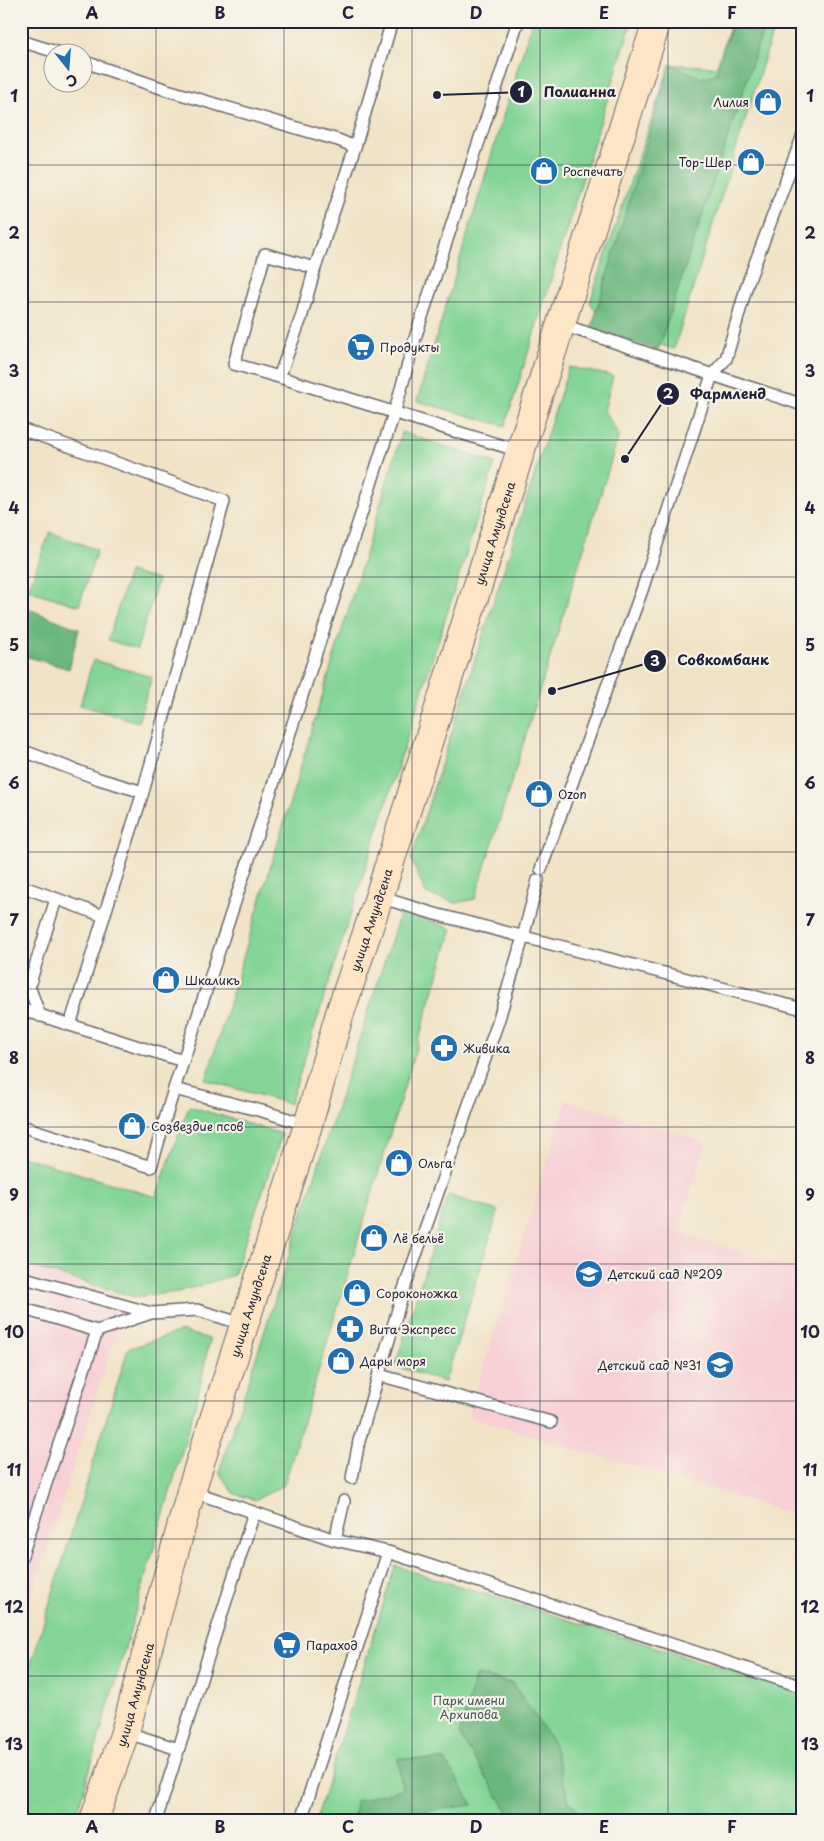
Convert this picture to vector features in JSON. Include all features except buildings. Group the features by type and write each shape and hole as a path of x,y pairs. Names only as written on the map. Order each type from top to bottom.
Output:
{"main road":[{"name":"улица Амундсена","path":"94,1820 125,1732 191,1491 308,1125 339,1016 379,896 657,21"}],"lane":[{"path":"279,377 301,318 315,268 355,147 392,21"},
{"path":"21,1126 151,1167 174,1089 394,412 416,335 518,21"},
{"path":"21,41 42,48"},
{"path":"92,64 168,90 338,140 355,147"},
{"path":"352,1478 359,1442 404,1289 498,1022 540,874 642,590 712,375 726,359 747,285 803,135"},
{"path":"315,268 265,254 234,364 520,451"},
{"path":"560,324 803,405"},
{"path":"21,429 224,501 143,792 70,1025"},
{"path":"21,750 99,779 143,792"},
{"path":"21,886 104,916"},
{"path":"379,896 435,914 803,1009"},
{"path":"40,1016 29,986 56,899"},
{"path":"21,1009 183,1061"},
{"path":"174,1089 262,1111 308,1125"},
{"path":"21,1277 151,1312"},
{"path":"21,1308 97,1331 151,1312 197,1310 243,1324"},
{"path":"21,1558 97,1331"},
{"path":"379,1375 551,1422"},
{"path":"191,1491 335,1540 388,1552 803,1687"},
{"path":"335,1540 344,1501"},
{"path":"156,1820 254,1513"},
{"path":"301,1820 388,1552"},
{"path":"125,1732 178,1749"}],"shaded area":[{"path":"566,1100 706,1142 678,1233 803,1271 803,1517 468,1417"},
{"path":"21,1264 127,1299 21,1630"},
{"path":"803,1519 803,1566 790,1562"}],"green space":[{"path":"532,21 632,21 505,426 417,401"},
{"path":"732,21 776,21 674,349 605,328 590,302 670,64 716,67"},
{"path":"733,21 766,21 658,350 591,329 670,64 701,78 716,74"},
{"path":"569,367 613,376 604,411 619,435 475,899 457,903 426,894 411,859"},
{"path":"402,432 495,463 290,1104 206,1080"},
{"path":"50,532 97,550 79,606 28,590"},
{"path":"129,572 158,580 137,649 108,640"},
{"path":"21,606 79,629 69,669 21,655"},
{"path":"93,660 152,677 138,722 80,705"},
{"path":"401,910 452,929 284,1485 255,1500 233,1493 219,1472"},
{"path":"189,1106 282,1134 234,1275 178,1292 135,1297 21,1264 21,1156 156,1197"},
{"path":"448,1195 498,1211 445,1382 395,1366"},
{"path":"181,1331 210,1339 197,1399 80,1803 74,1820 21,1820 21,1667 30,1667 128,1349"},
{"name":"Парк имени Архипова","path":"395,1566 803,1693 803,1820 316,1820"},
{"path":"476,1675 512,1683 553,1742 569,1801 587,1820 513,1820 459,1734"},
{"path":"398,1758 445,1760 473,1805 354,1820 356,1801 402,1789"}],"place":[{"name":"Полианна","path":"437,95"},
{"name":"Лилия","path":"768,102"},
{"name":"Тор-Шер","path":"751,162"},
{"name":"Роспечать","path":"544,171"},
{"name":"Продукты","path":"361,347"},
{"name":"Фармленд","path":"625,459"},
{"name":"Совкомбанк","path":"552,691"},
{"name":"Ozon","path":"539,794"},
{"name":"Шкаликъ","path":"166,980"},
{"name":"Живика","path":"444,1048"},
{"name":"Созвездие псов","path":"132,1126"},
{"name":"Ольга","path":"399,1163"},
{"name":"Лё бельё","path":"374,1238"},
{"name":"Детский сад №209","path":"589,1274"},
{"name":"Сороконожка","path":"357,1293"},
{"name":"Вита Экспресс","path":"350,1329"},
{"name":"Дары моря","path":"341,1361"},
{"name":"Детский сад №31","path":"720,1365"},
{"name":"Параход","path":"287,1645"}]}
